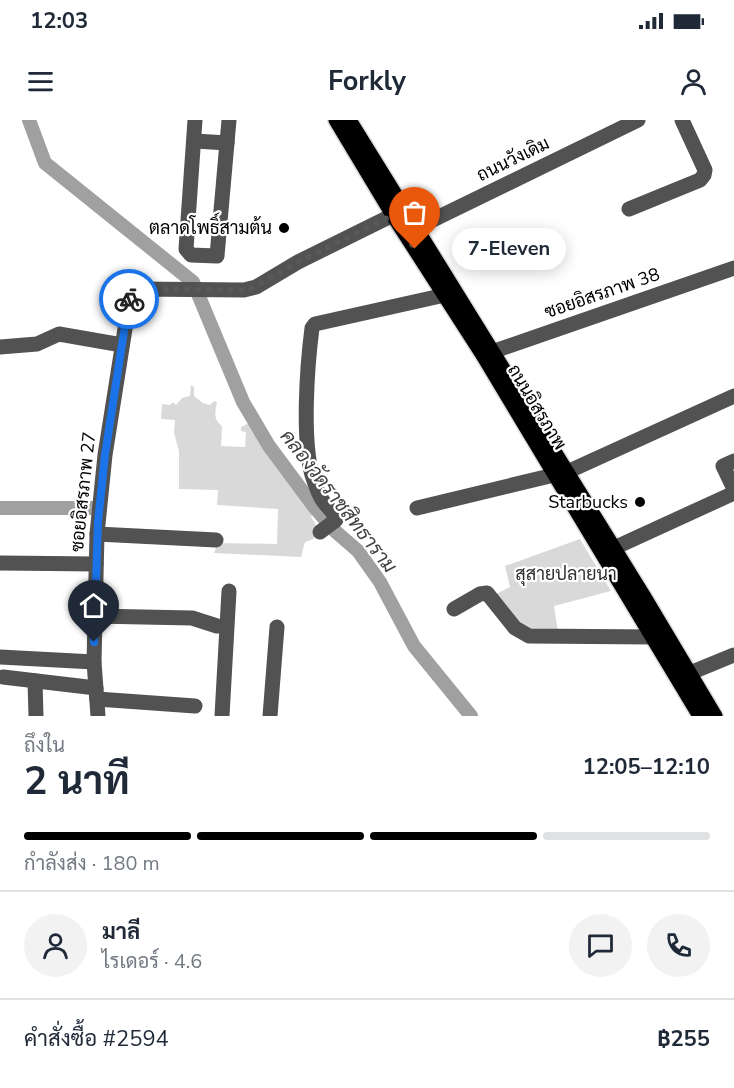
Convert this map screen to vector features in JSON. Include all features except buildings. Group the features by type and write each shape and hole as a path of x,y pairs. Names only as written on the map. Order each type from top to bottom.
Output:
{"main road":[{"name":"ถนนอิสรภาพ","path":"336,120 393,215 411,230 445,295 488,353"},
{"path":"349,120 411,230 488,353 559,474 614,548 715,716"},
{"name":"ถนนอิสรภาพ","path":"559,474 700,716"}],"street":[{"path":"195,120 186,249 191,255 217,256 229,120"},
{"name":"ถนนวังเดิม","path":"411,230 638,120"},
{"path":"629,209 700,180 704,176 705,170 682,120"},
{"path":"195,141 227,143"},
{"name":"ซอยอิสรภาพ 27","path":"98,716 94,662 97,534 105,455 131,291 136,289 244,290 256,286 298,262 393,215"},
{"name":"ซอยอิสรภาพ 38","path":"488,353 734,267"},
{"path":"320,532 334,519 323,501 309,464 307,418 312,328 315,324 445,295"},
{"path":"0,348 38,344 59,334 122,345"},
{"path":"417,508 559,474 734,396"},
{"path":"614,548 734,491 723,466 734,461"},
{"path":"97,534 216,540"},
{"path":"0,563 96,564"},
{"path":"222,716 229,591"},
{"path":"454,609 480,594 487,593 515,628 529,636 653,637"},
{"path":"94,616 192,618 217,626"},
{"path":"270,716 278,627"},
{"path":"690,674 734,655"},
{"path":"0,657 94,662"},
{"path":"3,677 35,681 96,694 195,706"},
{"path":"35,681 36,716"}],"green space":[{"path":"191,385 194,387 194,396 203,403 210,405 214,401 217,402 215,415 222,426 221,446 245,447 246,432 241,431 241,427 249,423 314,513 311,517 320,532 313,539 305,542 301,557 214,553 218,543 277,544 278,509 217,505 218,490 179,489 179,451 174,433 175,420 161,419 162,404 170,405 173,402 176,405 182,398 190,396"},
{"name":"สุสายปลายนา","path":"580,539 611,591 554,606 558,632 533,634 518,626 496,594 510,587 505,566"}],"waterway":[{"name":"คลองวัดราชสิทธาราม","path":"29,120 45,163 193,282 243,402 269,446 315,508 335,531 358,551 380,582 414,646 471,716"},
{"path":"0,508 94,508"}],"way so far":[{"path":"129,299 131,291 136,289 244,290 265,282 298,262 393,215 415,249"}],"place":[{"name":"ตลาดโพธิ์สามต้น","path":"284,228"},
{"name":"7-Eleven","path":"415,249"},
{"name":"Starbucks","path":"640,502"}],"route":[{"path":"94,642 98,522 105,455 129,299"}]}
